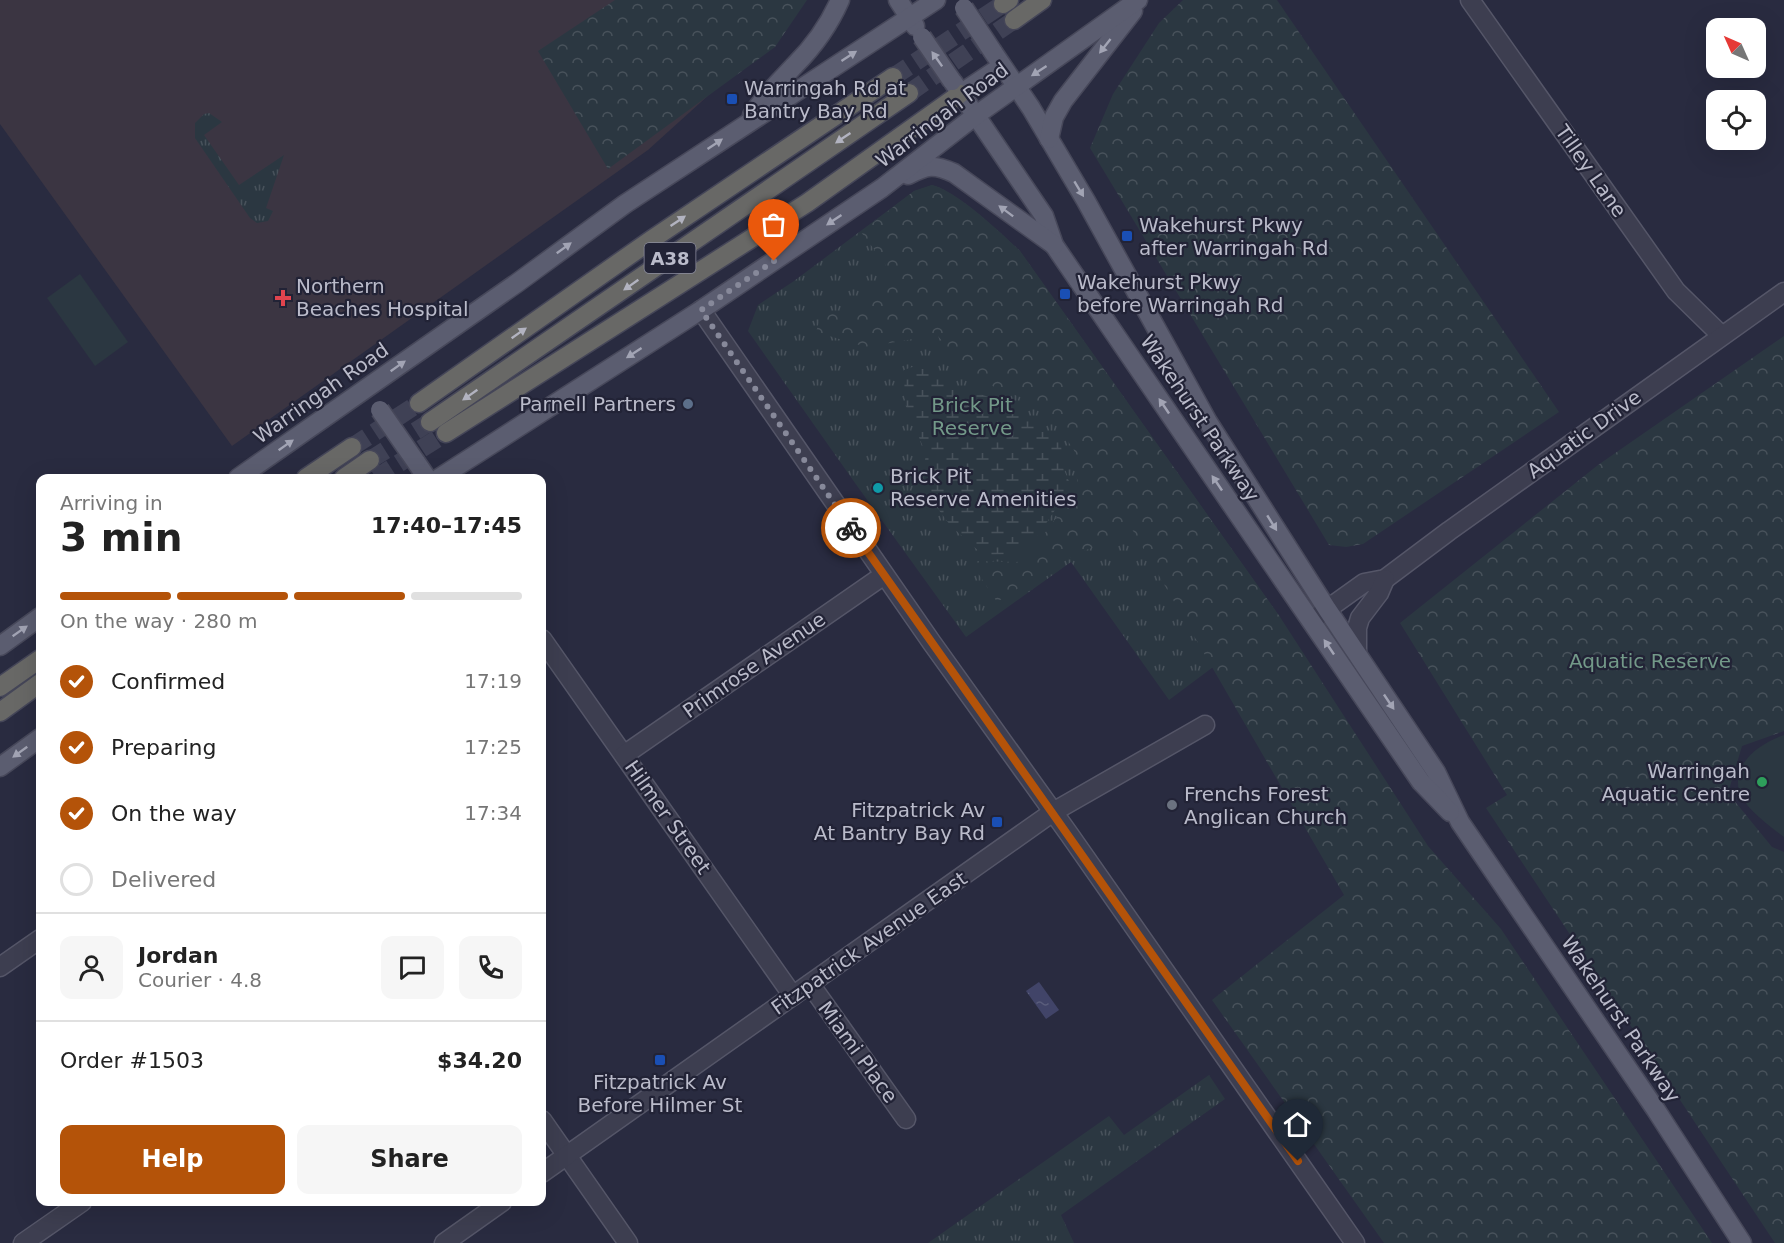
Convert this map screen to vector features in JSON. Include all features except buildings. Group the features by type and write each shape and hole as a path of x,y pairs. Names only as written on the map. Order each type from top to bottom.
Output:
{"highway":[{"path":"1014,20 1042,0"},
{"name":"A38","path":"419,403 651,240 893,77"},
{"path":"446,433 807,203 956,88"},
{"name":"Warringah Road","path":"430,422 909,93"},
{"path":"312,474 352,447"},
{"path":"350,474 370,460"},
{"path":"0,687 36,662"},
{"path":"0,712 36,686"}],"main road":[{"path":"747,123 761,101 819,38 840,0"},
{"name":"Wakehurst Parkway","path":"898,0 1044,216 1054,244 1421,782 1460,822"},
{"name":"Warringah Road","path":"244,474 517,283 625,204 936,0"},
{"path":"1049,139 1054,117 1063,101 1140,0"},
{"name":"Warringah Road","path":"445,474 701,310 882,188 1016,86 1140,0"},
{"name":"Wakehurst Parkway","path":"961,4 1016,86 1086,201 1208,422 1327,609 1436,772 1460,822 1656,1110 1742,1243"},
{"name":"Warringah Road","path":"956,88 998,59"},
{"path":"882,188 922,168 939,167 969,183 1054,244"},
{"path":"364,390 424,474"},
{"path":"0,646 36,620"},
{"path":"0,767 36,741"}],"street":[{"name":"Tilley Lane","path":"1470,0 1676,291 1722,335"},
{"name":"Aquatic Drive","path":"1311,621 1364,583 1386,579 1784,292"},
{"path":"701,310 884,575 1355,1243"},
{"name":"Primrose Avenue","path":"624,755 884,575"},
{"name":"Aquatic Drive","path":"1357,654 1357,628 1360,618 1379,593 1386,579"},
{"name":"Hilmer Street","path":"546,645 793,996"},
{"name":"Fitzpatrick Avenue East","path":"546,1170 1053,812 1205,725"},
{"path":"0,967 36,942"},
{"name":"Miami Place","path":"810,984 906,1119"},
{"path":"546,1126 628,1243"},
{"path":"23,1243 76,1206"},
{"path":"444,1243 496,1206"}],"shaded area":[{"name":"Northern Beaches Hospital","path":"0,0 699,0 743,64 648,150 232,446 0,124"}],"green space":[{"path":"615,0 807,0 775,47 608,169 538,51"},
{"path":"1183,0 1277,0 1559,412 1363,544 1346,547 1329,545 1090,148 1113,94 1159,23"},
{"path":"209,113 222,122 204,135 239,185 284,155 266,208 273,211 268,221 257,223 250,218 195,138 195,123 204,114"},
{"name":"Brick Pit Reserve","path":"932,185 966,204 1020,251 1280,617 1169,700 1071,562 966,637 748,331 758,305 794,281 914,191"},
{"path":"932,185 966,204 1020,251 1280,617 1428,846 1501,929 1712,1243 1384,1243 1212,1000 1344,895 1132,529 1056,564 997,602 970,561 1023,562 1078,489 1074,450 1055,423 1020,397 975,379 937,335 866,347 816,332 821,316 859,305 889,279 885,264 861,232 914,191"},
{"path":"80,274 128,342 95,366 47,298"},
{"name":"Aquatic Reserve","path":"1784,336 1784,731 1742,746 1728,793 1772,847 1784,852 1784,1243 1775,1243 1486,808 1507,795 1400,623 1598,465"},
{"path":"923,363 955,390 986,396 1005,405 1061,441 1062,465 1071,486 1035,540 1018,554 983,555 950,525 921,486 926,454 905,404 904,370"},
{"name":"Warringah Aquatic Centre","path":"1784,735 1784,837 1758,817 1746,804 1739,791 1738,781 1740,771 1750,755 1766,743"},
{"path":"1209,1075 1225,1099 1061,1215 1074,1243 928,1243 1109,1116 1124,1135"}],"water":[{"path":"1039,982 1059,1010 1046,1019 1026,991"}],"tunnel":[{"path":"893,77 1003,4"},
{"path":"909,93 1014,20"},
{"path":"352,447 419,403"},
{"path":"370,460 430,422"},
{"path":"382,474 446,433"}],"way so far":[{"path":"774,261 701,310 851,528"}],"place":[{"name":"Warringah Rd at Bantry Bay Rd","path":"732,99"},
{"name":"Wakehurst Pkwy after Warringah Rd","path":"1127,236"},
{"name":"Wakehurst Pkwy before Warringah Rd","path":"1065,294"},
{"name":"Northern Beaches Hospital","path":"283,298"},
{"name":"Parnell Partners","path":"688,404"},
{"name":"Brick Pit Reserve Amenities","path":"878,488"},
{"name":"Warringah Aquatic Centre","path":"1762,782"},
{"name":"Frenchs Forest Anglican Church","path":"1172,805"},
{"name":"Fitzpatrick Av At Bantry Bay Rd","path":"997,822"},
{"name":"Fitzpatrick Av Before Hilmer St","path":"660,1060"}],"route":[{"path":"851,528 1298,1161"}]}
